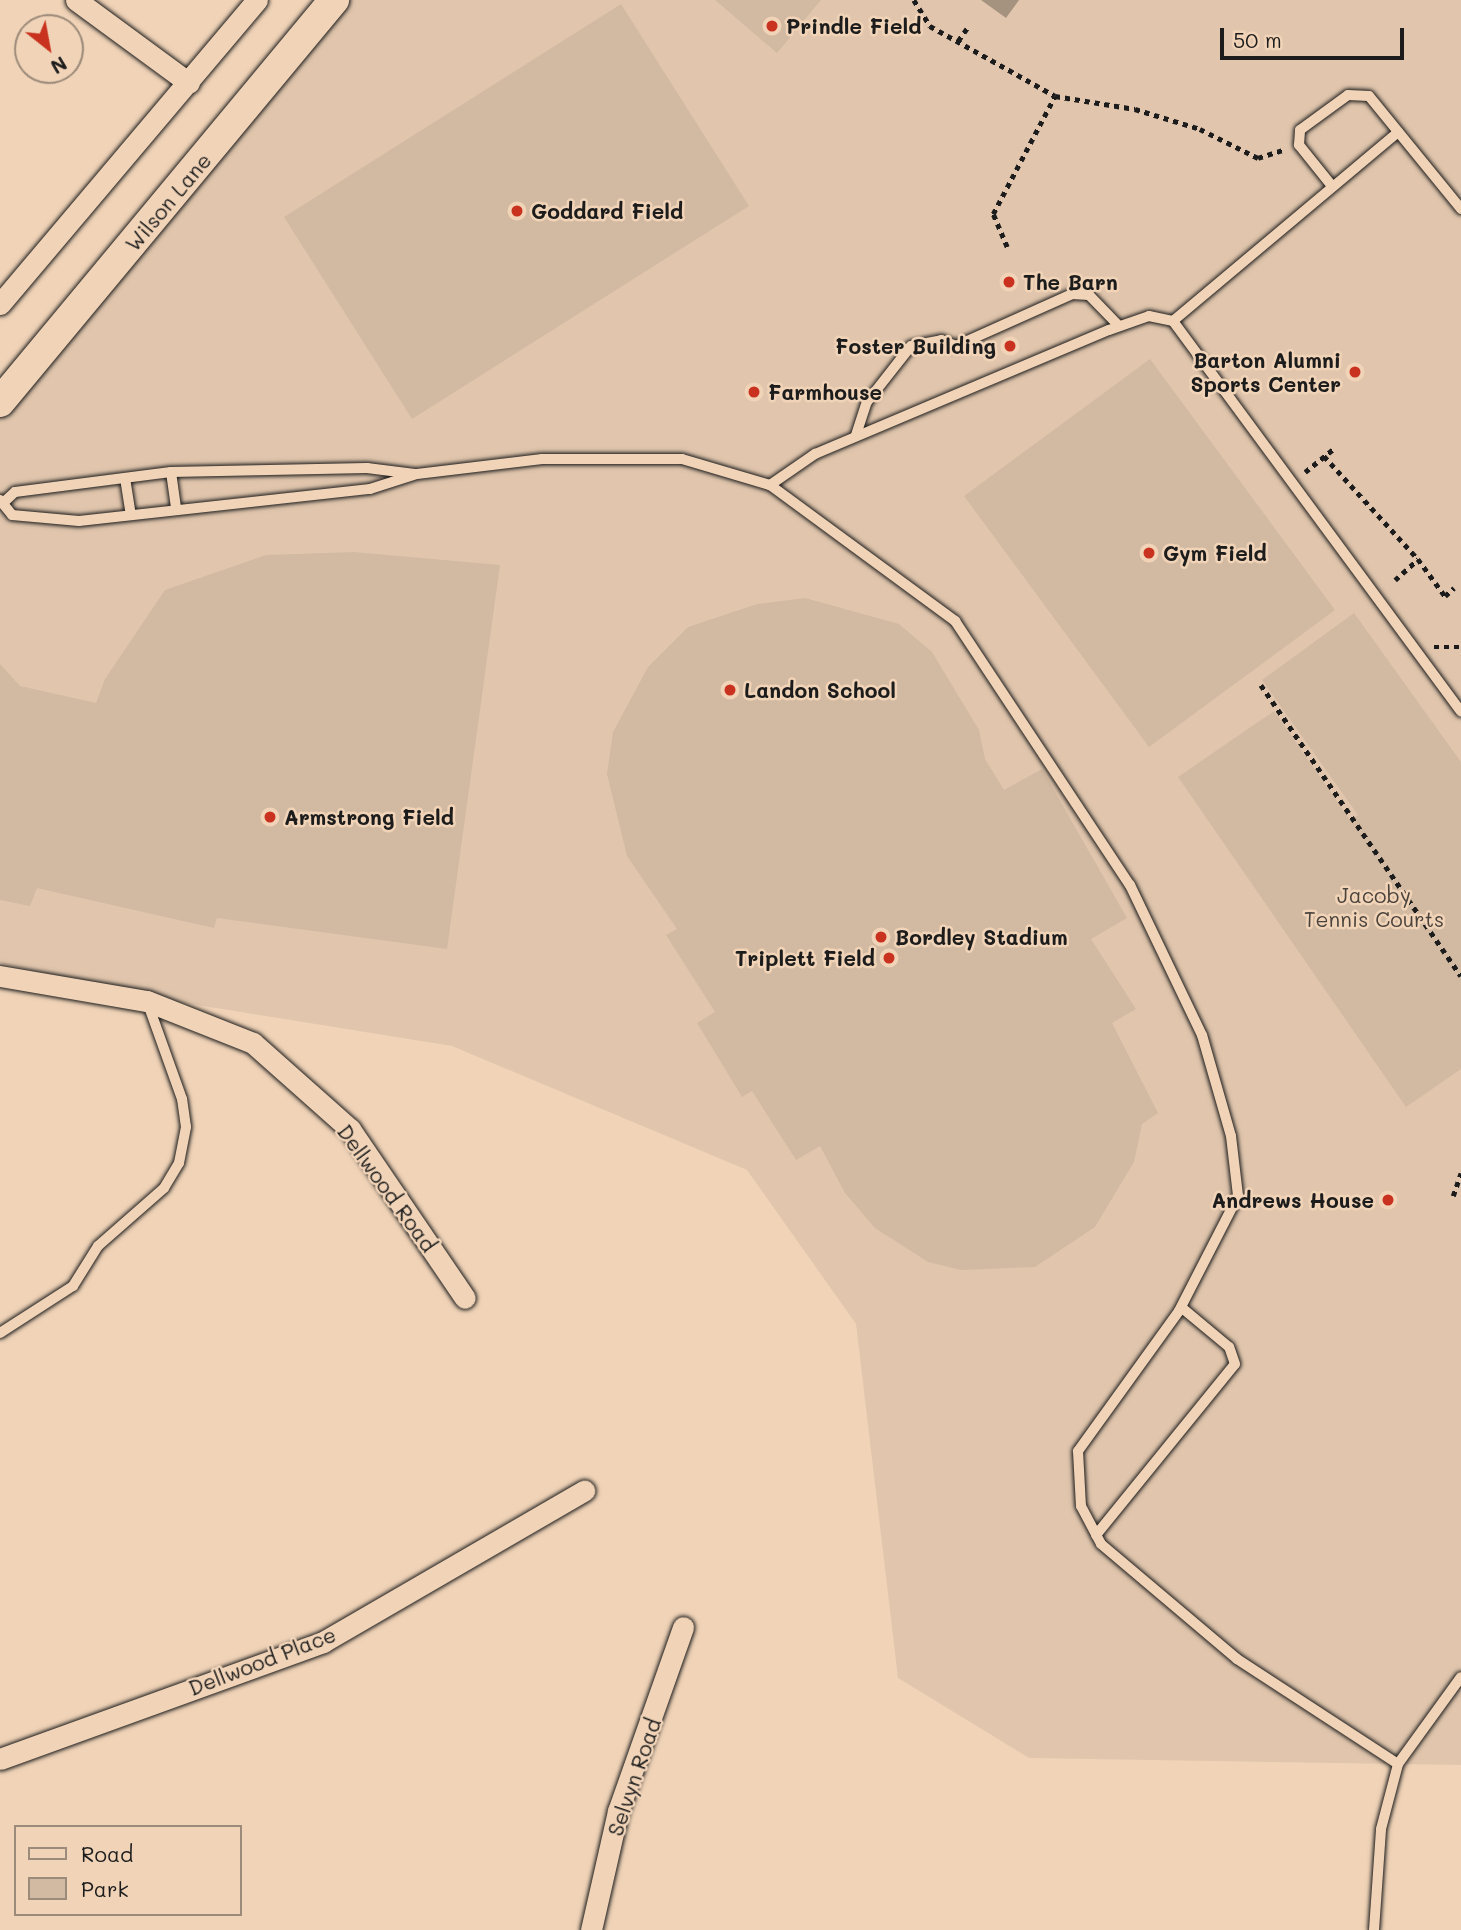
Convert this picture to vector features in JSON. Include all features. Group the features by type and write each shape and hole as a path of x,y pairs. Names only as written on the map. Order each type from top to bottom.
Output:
{"main road":[{"name":"Wilson Lane","path":"0,402 334,0"}],"street":[{"path":"76,0 190,83"},
{"path":"0,304 190,83 257,0"},
{"path":"0,976 147,1001"},
{"name":"Dellwood Road","path":"147,1001 236,1033 350,1129 465,1298"},
{"name":"Dellwood Place","path":"0,1759 323,1643 584,1491"},
{"name":"Selvyn Road","path":"591,1930 618,1811 683,1627"}],"lane":[{"path":"1332,186 1299,145 1300,130 1348,95 1369,96 1461,209"},
{"path":"1173,321 1398,132"},
{"path":"856,435 867,402 911,346 941,340 956,346 1072,294 1089,295 1119,326"},
{"path":"770,485 856,435 1119,326 1149,316 1173,321 1191,350 1417,648 1461,711"},
{"path":"417,474 370,489 131,515 49,520 12,515 1,502 15,492 171,472 367,468 417,474 645,454 770,485 955,621 1130,885 1202,1035 1231,1136 1238,1196 1181,1307 1078,1451 1081,1506 1096,1535 1237,1659 1398,1764"},
{"path":"171,472 176,508"},
{"path":"125,478 131,515"},
{"path":"0,1333 73,1286 98,1246 164,1188 179,1163 186,1127 182,1099 147,1001"},
{"path":"1096,1535 1235,1363 1229,1347 1181,1307"},
{"path":"1374,1930 1381,1829 1398,1764 1461,1677"}],"path":[{"path":"914,0 930,26 1055,96 1135,109 1199,129 1258,158 1299,145"},
{"path":"958,41 969,25"},
{"path":"1007,247 993,214 1055,96"},
{"path":"1305,472 1333,449"},
{"path":"1324,456 1418,559 1445,596 1454,588"},
{"path":"1395,580 1418,559"},
{"path":"1417,648 1461,647"},
{"path":"1261,685 1461,976"},
{"path":"1453,1196 1461,1173"}],"shaded area":[{"name":"Landon School","path":"334,0 1461,0 1461,1765 1029,1758 898,1678 856,1324 747,1170 452,1046 160,999 0,963 0,417 92,293"},
{"path":"981,0 1019,0 1006,18"}],"green space":[{"name":"Prindle Field","path":"715,0 821,0 777,53"},
{"name":"Goddard Field","path":"621,4 749,206 412,419 284,217"},
{"name":"Gym Field","path":"1150,359 1335,610 1149,747 964,496"},
{"name":"Armstrong Field","path":"354,552 500,565 447,949 217,918 214,928 37,888 30,906 0,900 0,664 20,686 96,703 105,679 165,590 266,555"},
{"name":"Bordley Stadium","path":"805,598 899,624 932,652 979,730 985,759 1004,790 1042,769 1127,918 1091,939 1136,1009 1112,1023 1158,1113 1142,1124 1134,1162 1095,1227 1035,1267 961,1270 928,1262 875,1228 845,1193 820,1146 796,1160 752,1091 742,1097 697,1023 715,1012 666,935 677,929 627,856 607,774 613,732 648,667 688,627 757,604"},
{"name":"Jacoby Tennis Courts","path":"1354,613 1461,762 1461,1069 1406,1107 1178,777 1274,711 1350,820 1358,815 1262,680"}],"place":[{"name":"Prindle Field","path":"772,26"},
{"name":"Goddard Field","path":"517,211"},
{"name":"The Barn","path":"1009,282"},
{"name":"Foster Building","path":"1010,346"},
{"name":"Barton Alumni Sports Center","path":"1355,372"},
{"name":"Farmhouse","path":"754,392"},
{"name":"Gym Field","path":"1149,553"},
{"name":"Landon School","path":"730,690"},
{"name":"Armstrong Field","path":"270,817"},
{"name":"Bordley Stadium","path":"881,937"},
{"name":"Triplett Field","path":"889,958"},
{"name":"Andrews House","path":"1388,1200"}]}
